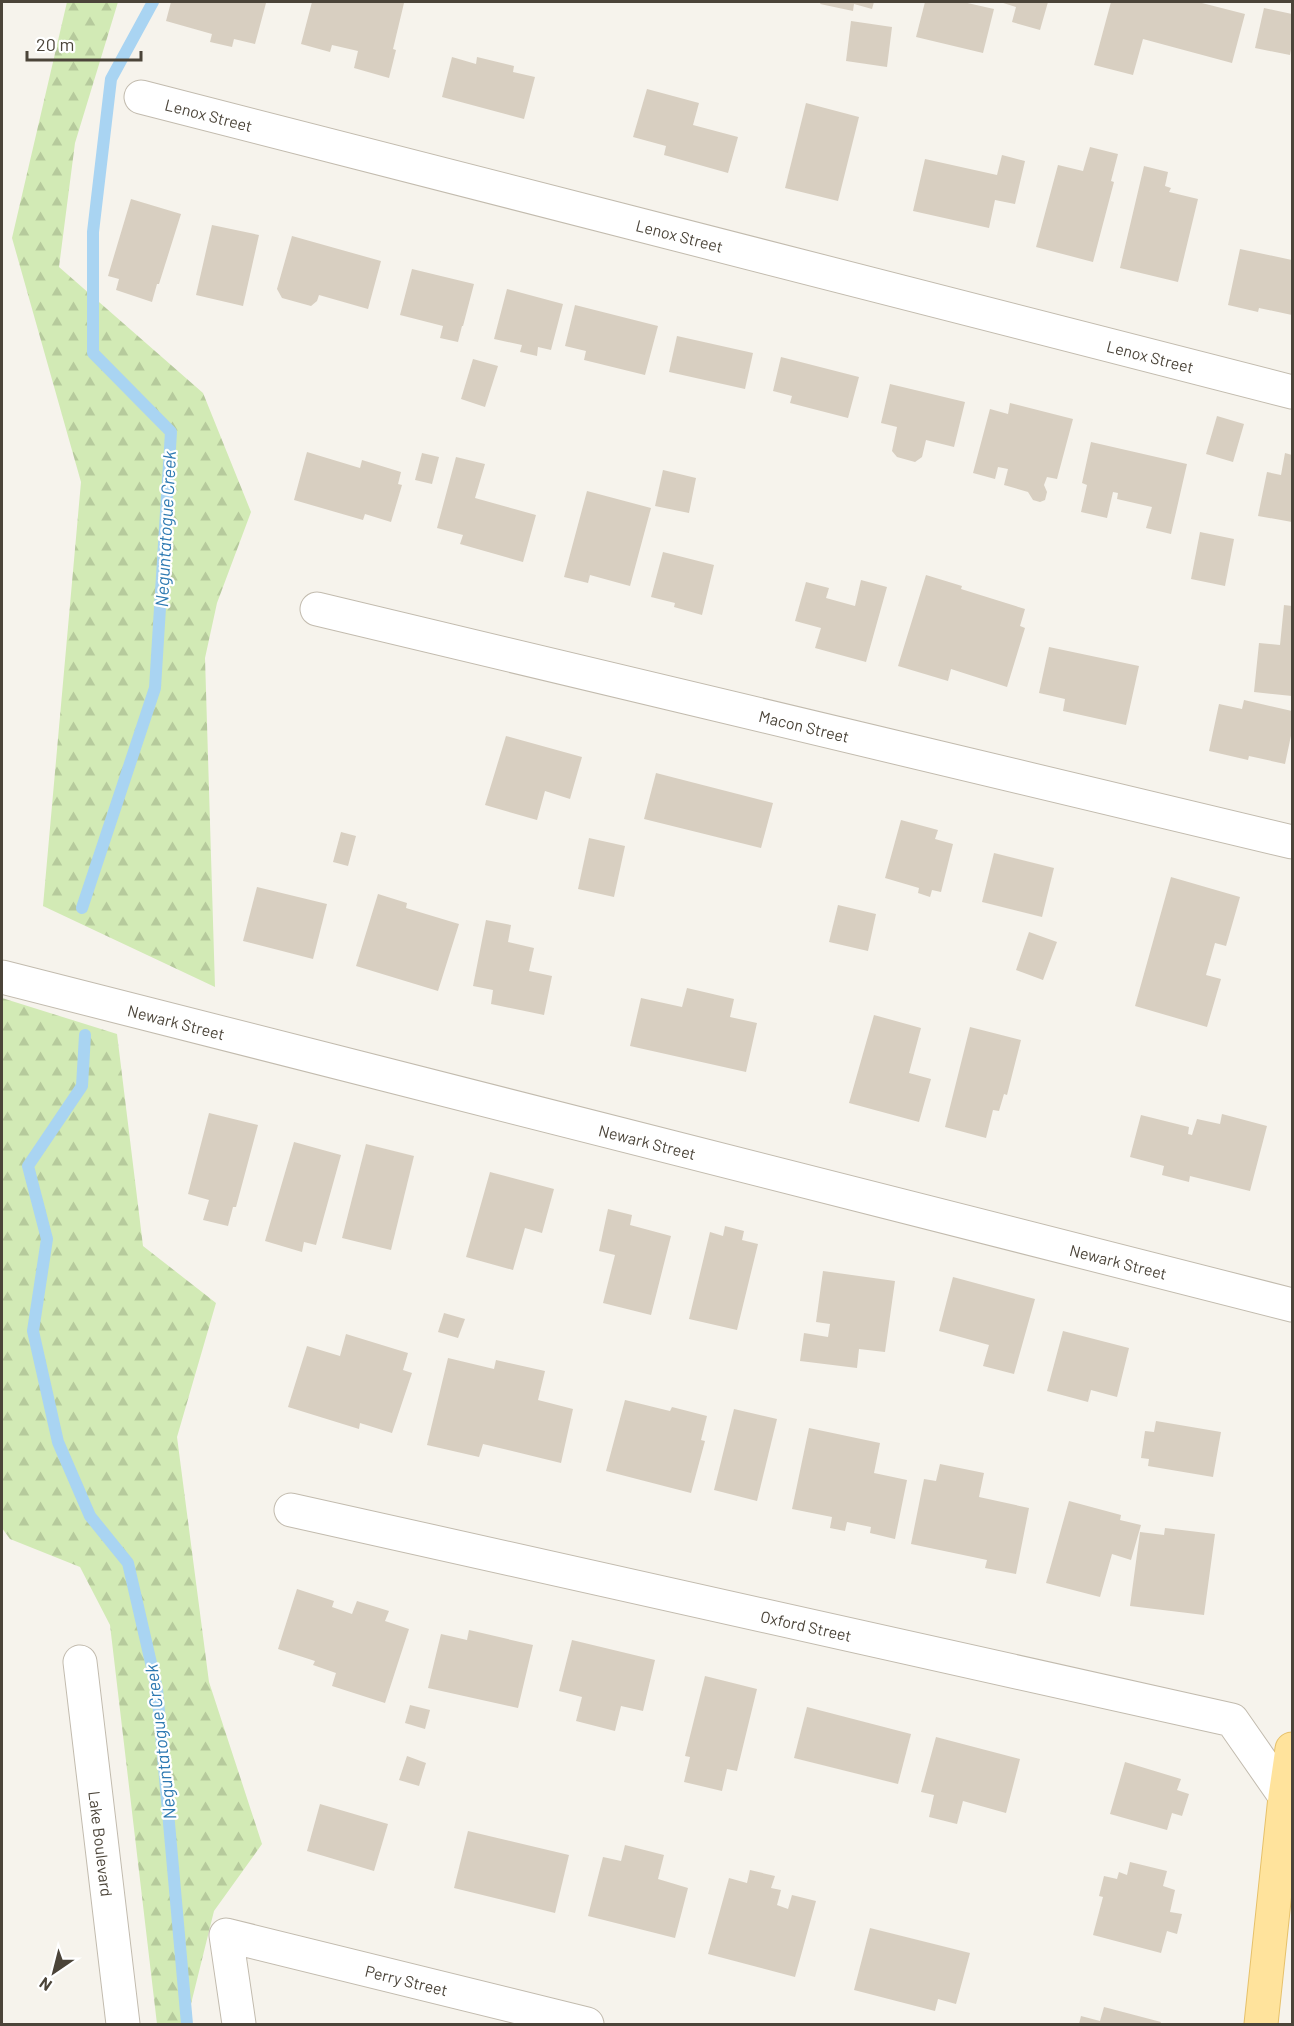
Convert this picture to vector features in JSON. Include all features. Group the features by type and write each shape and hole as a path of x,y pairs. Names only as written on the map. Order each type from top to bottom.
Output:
{"main road":[{"path":"1261,2025 1289,1802 1293,1749"}],"street":[{"name":"Lenox Street","path":"141,98 1293,392"},
{"name":"Macon Street","path":"317,609 1293,842"},
{"name":"Newark Street","path":"2,976 1293,1305"},
{"name":"Oxford Street","path":"291,1510 1232,1720 1289,1802"},
{"name":"Lake Boulevard","path":"80,1662 123,2025"},
{"name":"Perry Street","path":"239,2025 226,1935 587,2025"}],"green space":[{"path":"67,2 118,2 75,143 59,267 203,393 251,512 217,603 205,658 215,987 43,906 81,482 12,238"},
{"path":"2,998 117,1034 143,1246 216,1303 177,1437 209,1682 262,1844 214,1911 186,2024 157,2024 110,1625 80,1567 10,1539 2,1528"}],"building":[{"path":"171,2 266,3 255,44 234,39 232,47 210,42 212,34 166,21"},
{"path":"312,2 404,3 389,78 354,68 358,51 332,45 330,52 301,44"},
{"path":"821,2 874,2 872,9 854,4 853,11 820,4"},
{"path":"925,2 963,2 994,9 983,53 916,37"},
{"path":"1000,2 1048,2 1040,30 1012,22 1016,7"},
{"path":"1111,2 1198,2 1245,14 1232,63 1143,39 1133,75 1094,65"},
{"path":"1264,8 1292,14 1290,55 1255,48"},
{"path":"851,21 892,27 887,67 846,61"},
{"path":"452,57 476,64 477,57 514,66 513,72 535,77 524,119 442,97"},
{"path":"647,89 699,103 693,125 738,137 728,173 664,155 666,146 633,137"},
{"path":"806,103 859,117 838,201 785,188"},
{"path":"1090,147 1118,154 1111,181 1114,182 1093,262 1036,247 1058,165 1083,171"},
{"path":"1002,155 1025,161 1015,204 995,200 989,228 913,211 925,159 997,175"},
{"path":"1144,166 1168,172 1165,186 1171,188 1169,192 1198,199 1178,282 1120,268"},
{"path":"131,199 181,214 152,302 116,290 119,279 108,276"},
{"path":"212,225 259,235 243,306 196,295"},
{"path":"292,236 381,261 368,309 319,295 317,301 311,306 282,298 277,289"},
{"path":"1240,249 1292,260 1292,315 1259,308 1258,312 1228,305"},
{"path":"412,269 474,284 458,342 440,338 443,326 400,315"},
{"path":"507,289 563,304 551,350 538,347 537,356 520,352 522,345 494,339"},
{"path":"575,305 658,326 645,375 584,360 586,351 565,346"},
{"path":"677,336 753,353 745,389 669,372"},
{"path":"781,357 859,377 848,418 790,403 792,396 773,391"},
{"path":"473,359 498,366 485,407 461,399"},
{"path":"890,384 965,402 954,447 926,440 922,457 915,462 897,457 892,451 897,427 881,423"},
{"path":"1010,403 1073,419 1057,479 1047,477 1044,485 1047,492 1045,500 1040,502 1033,500 1028,492 1004,485 1008,469 998,467 995,479 973,473 990,409 1008,414"},
{"path":"1217,416 1244,424 1233,462 1206,454"},
{"path":"1091,442 1187,464 1171,534 1146,528 1152,507 1117,499 1118,493 1113,492 1107,518 1081,512 1087,485 1082,483"},
{"path":"307,452 360,468 362,460 401,472 398,484 402,485 391,522 365,514 363,520 294,500"},
{"path":"422,453 439,457 432,484 415,480"},
{"path":"1285,453 1292,455 1292,522 1258,516 1267,472 1281,475"},
{"path":"456,457 485,464 475,498 536,515 523,562 460,544 463,535 437,528"},
{"path":"663,470 696,478 689,513 655,506"},
{"path":"587,491 651,508 630,586 590,575 588,583 564,577"},
{"path":"1200,532 1234,539 1225,586 1191,579"},
{"path":"663,552 714,565 702,615 674,607 675,603 651,597"},
{"path":"926,575 962,586 961,589 1025,609 1020,626 1025,628 1007,687 951,669 948,681 898,666"},
{"path":"861,580 887,587 866,662 815,648 821,628 795,621 806,582 829,588 826,598 855,606"},
{"path":"1284,605 1292,606 1292,696 1254,692 1259,643 1280,645"},
{"path":"1049,647 1139,666 1126,725 1063,711 1065,699 1039,693"},
{"path":"1244,700 1292,711 1292,731 1285,764 1249,756 1248,760 1209,751 1219,704 1242,709"},
{"path":"506,736 582,757 570,799 545,791 537,820 485,805"},
{"path":"656,773 773,803 761,848 644,819"},
{"path":"901,820 938,830 935,839 953,844 941,892 932,890 930,897 918,893 919,888 885,878"},
{"path":"341,832 356,836 348,866 333,862"},
{"path":"589,838 625,846 614,897 578,889"},
{"path":"994,853 1054,868 1042,917 982,902"},
{"path":"1171,877 1240,897 1226,946 1215,943 1206,975 1221,979 1207,1027 1135,1006"},
{"path":"257,887 327,904 313,959 243,941"},
{"path":"378,894 407,903 406,908 459,924 438,991 356,966"},
{"path":"838,905 876,914 868,951 829,942"},
{"path":"486,920 511,925 508,942 534,948 529,971 552,976 544,1015 491,1004 493,990 473,986"},
{"path":"1029,932 1057,942 1043,980 1016,970"},
{"path":"687,988 734,999 730,1017 757,1023 746,1072 630,1046 641,998 682,1007"},
{"path":"874,1015 921,1028 909,1073 931,1079 919,1122 849,1103"},
{"path":"970,1027 1021,1040 1007,1095 1004,1094 999,1111 993,1110 986,1138 945,1127"},
{"path":"209,1113 258,1125 236,1207 233,1207 228,1226 203,1220 209,1200 188,1194"},
{"path":"1222,1114 1267,1126 1250,1191 1190,1176 1189,1182 1162,1175 1164,1166 1130,1157 1141,1115 1189,1127 1188,1134 1192,1135 1197,1119 1220,1124"},
{"path":"294,1142 341,1155 316,1245 304,1242 302,1252 265,1241"},
{"path":"366,1144 414,1156 391,1250 342,1238"},
{"path":"490,1172 554,1189 542,1233 525,1228 513,1270 466,1257"},
{"path":"608,1209 632,1215 630,1225 671,1236 651,1315 603,1303 615,1255 599,1251"},
{"path":"725,1226 744,1231 742,1240 758,1244 737,1330 689,1319 710,1232 723,1236"},
{"path":"823,1271 895,1281 885,1352 859,1349 857,1368 800,1361 804,1333 828,1337 830,1324 816,1322"},
{"path":"953,1277 1035,1299 1014,1374 983,1366 989,1345 939,1331"},
{"path":"444,1313 465,1319 458,1338 438,1332"},
{"path":"1063,1331 1129,1348 1117,1397 1091,1390 1088,1402 1047,1391"},
{"path":"346,1334 408,1353 403,1370 412,1373 392,1433 360,1423 359,1429 288,1407 307,1346 340,1356"},
{"path":"448,1358 494,1369 496,1360 545,1371 538,1400 573,1409 561,1463 483,1444 479,1457 427,1445"},
{"path":"625,1400 670,1411 672,1407 707,1416 701,1440 705,1441 691,1493 606,1471"},
{"path":"734,1409 777,1419 757,1501 714,1490"},
{"path":"1156,1421 1221,1432 1213,1477 1148,1466 1149,1459 1141,1458 1145,1431 1154,1432"},
{"path":"809,1428 880,1443 874,1473 907,1480 895,1539 870,1533 871,1527 847,1522 845,1531 830,1528 832,1517 792,1509"},
{"path":"940,1464 984,1473 979,1497 1029,1508 1016,1574 985,1568 987,1560 911,1544 924,1479 936,1481"},
{"path":"1069,1501 1121,1515 1120,1520 1141,1525 1131,1560 1112,1554 1100,1597 1046,1583"},
{"path":"1165,1528 1215,1534 1204,1615 1130,1606 1140,1532 1164,1535"},
{"path":"297,1589 334,1601 332,1607 352,1614 357,1601 389,1611 385,1621 409,1629 385,1703 332,1686 336,1673 313,1665 315,1661 278,1649"},
{"path":"469,1630 533,1645 518,1708 428,1688 441,1634 467,1640"},
{"path":"572,1640 655,1660 643,1711 621,1706 615,1731 576,1721 582,1697 559,1691"},
{"path":"705,1676 757,1689 737,1771 727,1769 722,1791 684,1782 690,1757 685,1756"},
{"path":"410,1705 430,1710 425,1729 405,1723"},
{"path":"807,1707 911,1734 898,1784 794,1758"},
{"path":"936,1737 1020,1759 1006,1813 963,1801 957,1824 929,1817 934,1795 921,1792"},
{"path":"407,1756 426,1763 419,1786 399,1780"},
{"path":"1125,1762 1181,1779 1177,1790 1189,1794 1182,1816 1172,1813 1167,1830 1110,1814"},
{"path":"320,1804 388,1824 374,1871 307,1851"},
{"path":"468,1831 569,1855 555,1913 454,1888"},
{"path":"625,1845 664,1855 658,1879 688,1888 675,1938 588,1916 603,1857 621,1861"},
{"path":"1130,1862 1167,1871 1163,1886 1175,1890 1170,1912 1182,1914 1177,1934 1167,1931 1161,1953 1093,1935 1103,1897 1099,1896 1104,1876 1117,1879 1119,1872 1127,1875"},
{"path":"750,1870 775,1876 771,1888 781,1890 777,1905 788,1909 792,1895 816,1901 795,1977 708,1954 729,1878 747,1883"},
{"path":"870,1928 970,1953 956,2004 938,1999 935,2011 854,1990"},
{"path":"1104,2007 1161,2022 1160,2024 1079,2024 1081,2016 1100,2021"}],"waterway":[{"name":"Neguntatogue Creek","path":"82,908 155,688 171,432 93,353 93,232 111,79 153,2"},
{"name":"Neguntatogue Creek","path":"85,1035 82,1086 28,1166 47,1239 33,1331 58,1442 90,1516 128,1563 157,1689 187,2024"}]}
